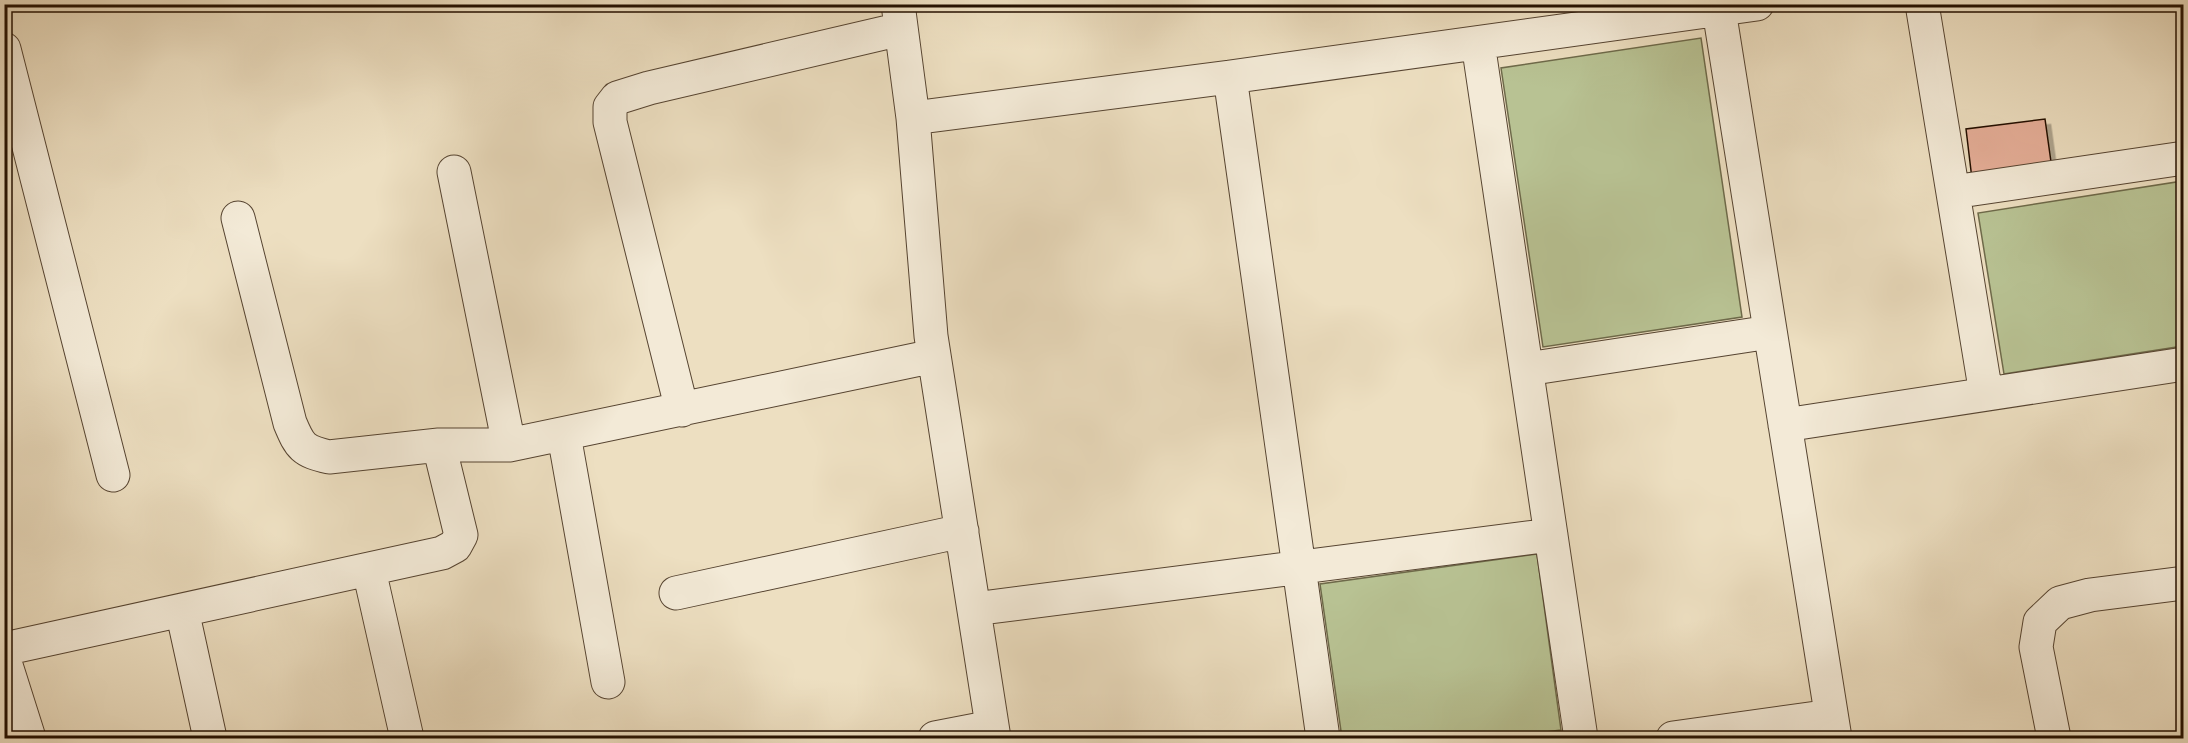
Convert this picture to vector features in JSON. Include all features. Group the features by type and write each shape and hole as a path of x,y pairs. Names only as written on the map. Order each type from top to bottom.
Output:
{"street":[{"path":"913,118 1230,77 1757,4"},
{"path":"1922,4 1986,394"},
{"path":"1673,738 1833,727 1719,10"},
{"path":"682,410 610,122 610,107 617,98 649,88 899,17 913,118 934,356 993,733 935,738"},
{"path":"1478,43 1581,738"},
{"path":"4,49 112,475"},
{"path":"1230,77 1323,738"},
{"path":"1953,192 2184,158"},
{"path":"454,172 509,445"},
{"path":"238,218 290,423 299,445 312,453 329,457 438,446 509,445 934,356"},
{"path":"1527,369 1770,332"},
{"path":"1785,425 2184,364"},
{"path":"564,435 608,682"},
{"path":"4,649 442,553 455,546 461,535 438,446"},
{"path":"676,593 962,531"},
{"path":"974,609 1551,535"},
{"path":"369,570 407,738"},
{"path":"2054,738 2036,647 2040,622 2060,603 2090,595 2184,583"},
{"path":"182,610 210,738"},
{"path":"4,658 29,738"}],"green space":[{"path":"1701,38 1742,317 1543,347 1501,68"},
{"path":"2183,181 2183,346 2004,374 1978,213"},
{"path":"1537,554 1561,730 1499,738 1342,738 1320,584"}],"building":[{"path":"2045,119 2052,169 1972,179 1966,129"}]}
